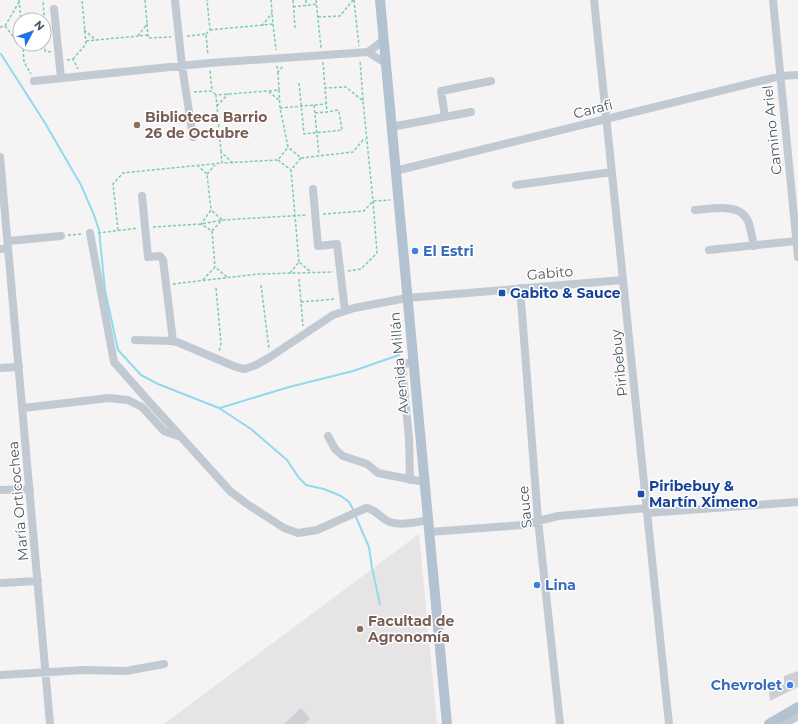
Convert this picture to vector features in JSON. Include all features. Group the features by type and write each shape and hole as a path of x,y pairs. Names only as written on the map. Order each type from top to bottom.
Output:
{"main road":[{"name":"Avenida Millán","path":"380,0 447,724"},
{"path":"769,724 798,707"}],"street":[{"path":"176,0 182,66 193,137"},
{"name":"Piribebuy","path":"594,0 669,724"},
{"name":"Camino Ariel","path":"773,0 798,257"},
{"path":"54,9 61,78"},
{"path":"364,53 384,40"},
{"path":"34,81 209,63 322,54 364,53 385,63"},
{"name":"Carafi","path":"396,171 780,76 798,75"},
{"path":"445,117 441,91 491,81"},
{"path":"391,127 471,112"},
{"name":"María Orticochea","path":"0,157 5,246 23,408 50,724"},
{"path":"516,185 612,172"},
{"path":"312,189 318,246 337,244 345,311"},
{"path":"142,196 148,257 160,256 163,260 173,341"},
{"path":"695,210 730,208 740,211 747,220 754,246"},
{"path":"91,234 114,362 230,491 284,528 298,533 317,530 366,508 371,509 383,519 392,523 428,520"},
{"path":"5,246 61,236"},
{"path":"709,250 796,242"},
{"name":"Gabito","path":"135,340 173,341 236,367 245,369 270,357 333,315 345,311 407,298 623,280"},
{"name":"Sauce","path":"520,288 538,520 560,724"},
{"path":"410,480 409,438 402,368 404,364 414,362"},
{"path":"0,368 19,367"},
{"path":"23,408 109,398 128,400 142,407 164,431 181,438"},
{"path":"328,436 335,449 343,456 367,464 378,473 424,482"},
{"path":"0,490 30,489"},
{"path":"429,532 522,525 558,516 798,502"},
{"path":"0,583 38,581"},
{"path":"0,674 84,670 126,671 164,664"},
{"path":"784,724 798,716"}],"path":[{"path":"42,0 44,12"},
{"path":"60,61 73,59 86,44 82,0"},
{"path":"145,0 148,38 206,34 210,30 273,24"},
{"path":"208,0 210,30"},
{"path":"271,0 277,58"},
{"path":"293,0 295,28"},
{"path":"306,0 306,6"},
{"path":"316,0 327,112"},
{"path":"318,17 340,16 354,0"},
{"path":"166,285 258,274 340,272 361,269 377,253 363,101 364,53 354,0"},
{"path":"19,1 20,12"},
{"path":"0,27 5,26 19,1"},
{"path":"294,7 317,4"},
{"path":"262,26 272,13"},
{"path":"138,36 147,24"},
{"path":"5,26 12,35"},
{"path":"84,30 96,40"},
{"path":"206,34 212,91 216,95 222,164"},
{"path":"86,41 148,35"},
{"path":"52,52 58,51"},
{"path":"23,52 24,62 34,81"},
{"path":"73,59 82,76"},
{"path":"278,72 280,108 288,147 301,158"},
{"path":"299,83 304,134 342,130 340,112 338,110 316,113"},
{"path":"325,88 346,87 363,101"},
{"path":"216,95 279,90"},
{"path":"186,93 212,91"},
{"path":"268,91 280,101"},
{"path":"217,106 228,94"},
{"path":"280,108 326,104"},
{"path":"314,105 318,132 319,155"},
{"path":"290,273 299,262 291,170 301,158 353,152 363,140 366,140"},
{"path":"278,160 288,147"},
{"path":"221,152 233,163"},
{"path":"118,230 113,184 123,173 197,165 278,160 291,170"},
{"path":"207,174 216,164"},
{"path":"197,165 207,174 210,210 201,224"},
{"path":"61,236 146,227 201,224 222,220 364,211 373,201 398,199"},
{"path":"210,210 222,220"},
{"path":"222,220 212,231 215,267 228,277"},
{"path":"201,224 212,231"},
{"path":"299,262 311,272"},
{"path":"202,280 215,267"},
{"path":"300,278 304,335"},
{"path":"261,285 270,357"},
{"path":"216,288 221,343 218,360"},
{"path":"301,302 344,299"}],"shaded area":[{"name":"Facultad de Agronomía","path":"419,534 437,724 164,724"}],"building":[{"name":"Chevrolet","path":"798,671 798,687 770,701 769,692 784,684 784,676"},
{"path":"301,708 310,719 304,724 284,724"}],"waterway":[{"path":"1,54 45,123 81,185 94,215 99,230 105,290 118,350 141,375 158,384 219,408 251,429 287,460 299,478 306,485 324,489 341,496 349,502 354,511"},
{"path":"220,408 289,387 353,371 399,355"},
{"path":"355,515 369,547 380,604"}],"place":[{"name":"Biblioteca Barrio 26 de Octubre","path":"137,125"},
{"name":"El Estri","path":"415,251"},
{"name":"Gabito & Sauce","path":"502,293"},
{"name":"Piribebuy & Martín Ximeno","path":"641,494"},
{"name":"Lina","path":"537,585"},
{"name":"Facultad de Agronomía","path":"360,629"},
{"name":"Chevrolet","path":"790,685"}]}
